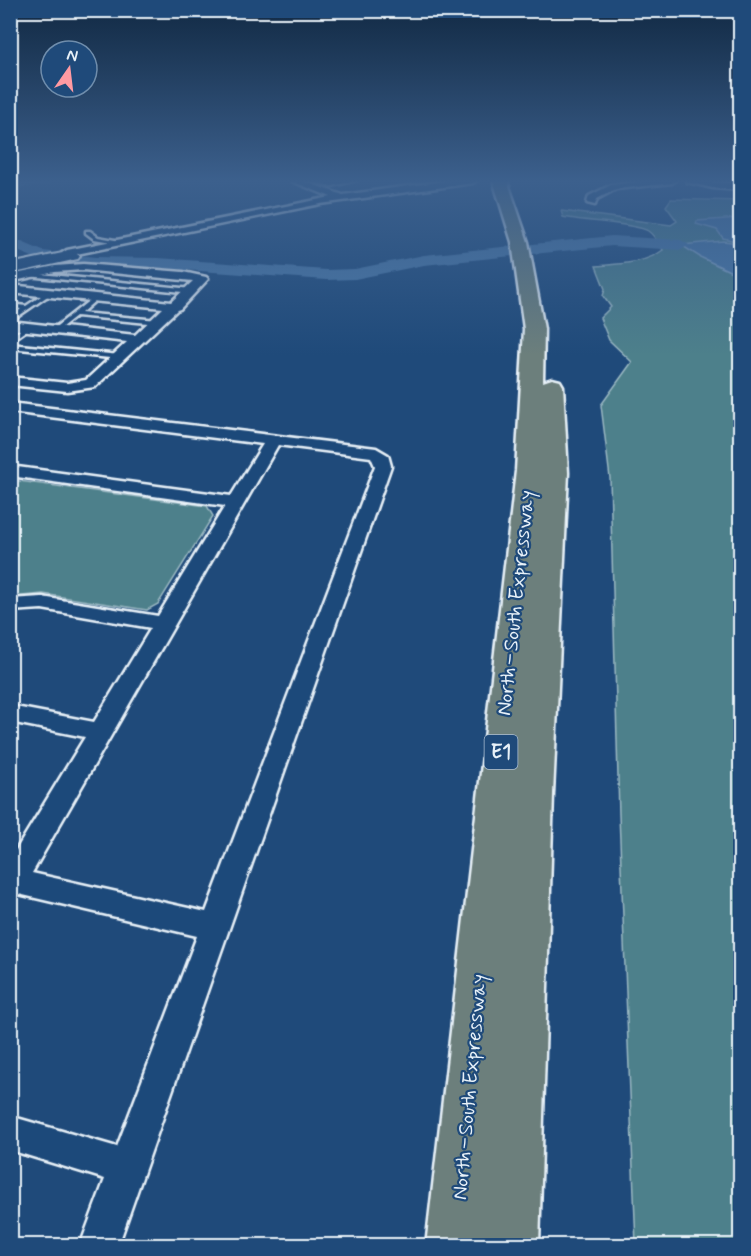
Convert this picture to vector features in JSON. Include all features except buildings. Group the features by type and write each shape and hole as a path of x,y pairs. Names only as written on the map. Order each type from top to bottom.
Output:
{"highway":[{"name":"North–South Expressway","path":"456,1245 529,471 534,329 530,250 525,239"},
{"name":"North–South Expressway","path":"509,1245 533,794 555,473 551,329 527,239"}],"main road":[{"path":"21,267 70,255"}],"street":[{"path":"70,255 139,239"},
{"path":"70,255 149,239"},
{"path":"10,279 21,267 93,267 200,278 201,281 99,377 86,386 10,381"},
{"path":"10,289 176,306"},
{"path":"10,322 28,327 140,339"},
{"path":"10,367 99,377"},
{"path":"10,407 376,453 382,458 383,466 99,1245"},
{"path":"215,927 12,880 273,440"},
{"path":"10,471 236,502"},
{"path":"10,605 42,603 165,624"},
{"path":"10,714 101,732"},
{"path":"10,1133 127,1168"}],"lane":[{"path":"100,239 123,242"},
{"path":"10,322 49,293"},
{"path":"55,330 95,298"},
{"path":"10,306 27,308"},
{"path":"75,314 158,322"},
{"path":"10,340 28,327"},
{"path":"10,346 120,357"}],"green space":[{"path":"655,239 740,239 740,466 737,484 740,492 740,1245 636,1245 619,815 610,478 601,405 632,362 609,340 600,318 611,307 603,296 605,289 596,266 640,261 663,250"},
{"path":"11,480 207,506 213,516 158,604 147,610 43,594 11,597"}],"water":[{"path":"731,242 740,249 740,276 681,245"}],"waterway":[{"path":"10,242 40,255 95,262 158,263 326,275 355,274 424,260 612,241 681,245"}]}
